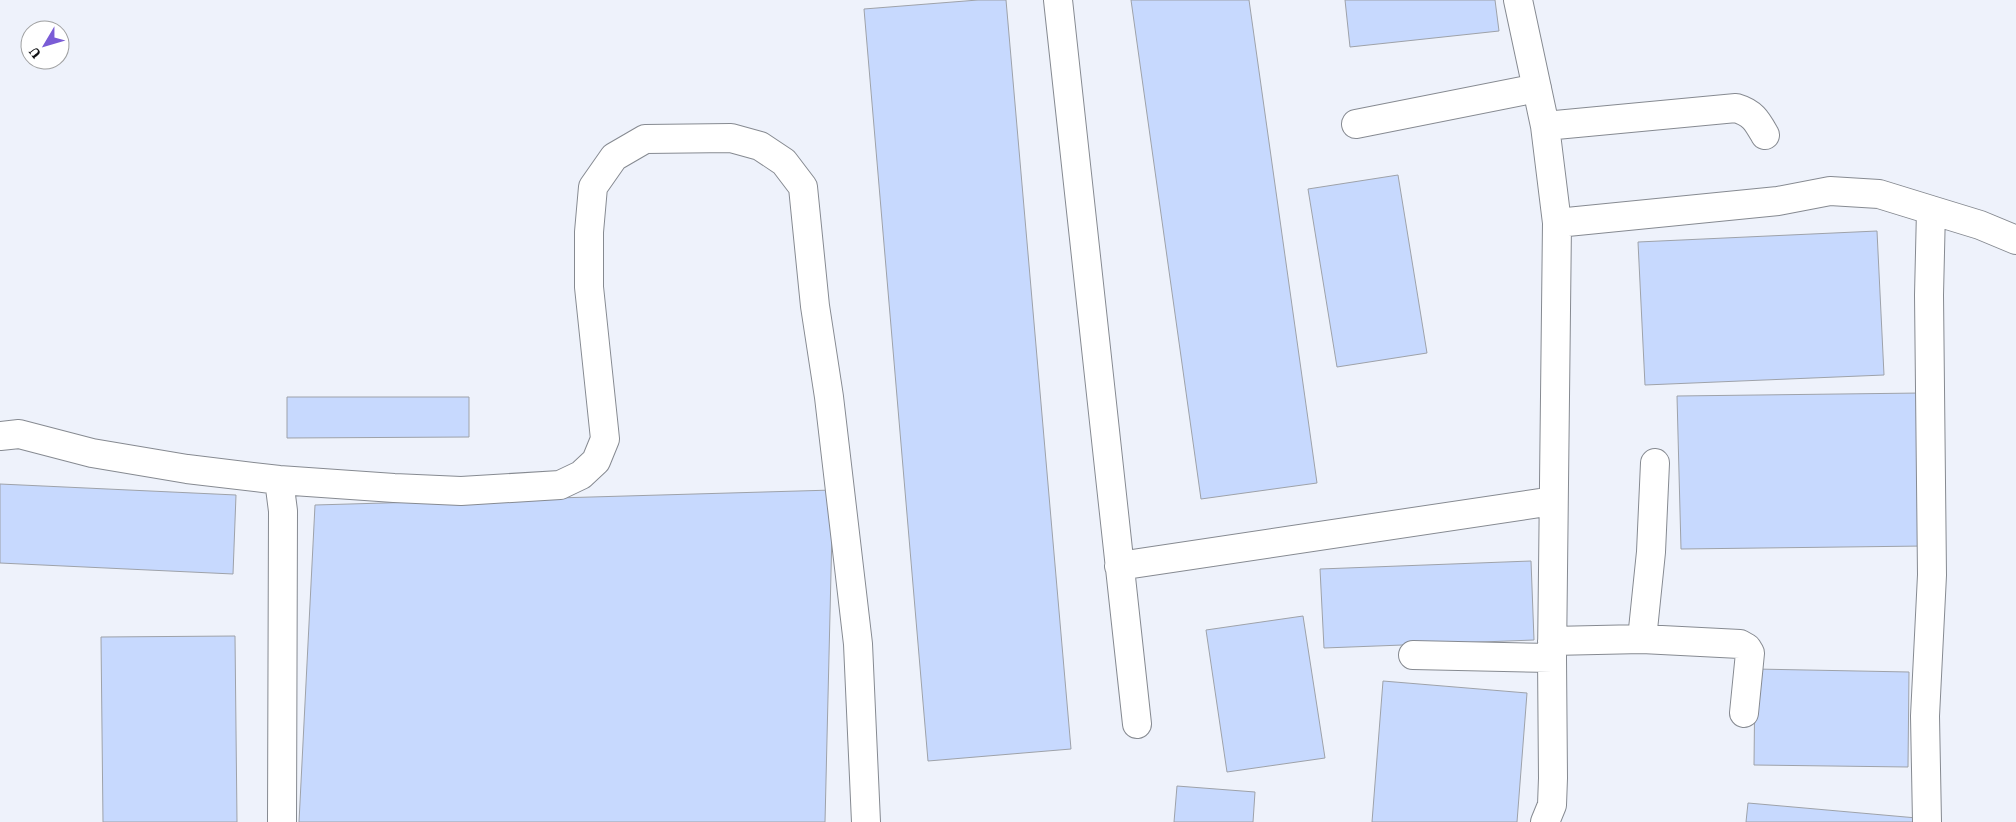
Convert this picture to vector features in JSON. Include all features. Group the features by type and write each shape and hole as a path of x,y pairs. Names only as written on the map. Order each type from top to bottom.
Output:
{"street":[{"path":"1058,0 1137,724"},
{"path":"1518,0 1545,126 1557,223 1553,501 1553,778 1552,805 1546,822"},
{"path":"1356,124 1537,88"},
{"path":"1545,126 1736,108 1751,113 1758,121 1765,135"},
{"path":"0,436 19,434 92,453 187,469 279,480 462,491 560,485 581,475 596,460 605,439 589,287 589,232 593,186 614,157 645,139 731,138 760,146 784,162 803,188 815,306 829,397 858,644 866,822"},
{"path":"1557,223 1778,201 1830,191 1879,194 1980,226 2016,240"},
{"path":"1927,822 1925,716 1932,575 1929,295 1931,210"},
{"path":"1642,639 1651,552 1655,463"},
{"path":"279,480 283,511 282,822"},
{"path":"1119,566 1553,501"},
{"path":"1413,655 1552,649 1642,639 1740,644 1750,653 1744,713"}],"building":[{"path":"978,0 1006,0 1071,749 928,761 864,9"},
{"path":"1131,0 1249,0 1317,483 1201,499"},
{"path":"1345,0 1495,0 1499,31 1350,47"},
{"path":"1398,175 1427,353 1337,367 1308,189"},
{"path":"1877,231 1884,375 1645,385 1638,242"},
{"path":"1921,393 1925,546 1681,549 1677,396"},
{"path":"287,397 469,397 469,437 287,438"},
{"path":"0,484 236,495 233,574 0,563"},
{"path":"833,490 825,822 299,822 315,505"},
{"path":"1531,561 1534,640 1324,648 1320,569"},
{"path":"1303,616 1325,758 1227,772 1206,630"},
{"path":"235,636 237,822 103,822 101,637"},
{"path":"1755,669 1909,672 1908,767 1754,765"},
{"path":"1383,681 1527,693 1517,822 1372,822"},
{"path":"1177,786 1255,792 1253,822 1174,822"},
{"path":"1748,803 1917,818 1917,822 1746,822"}]}
